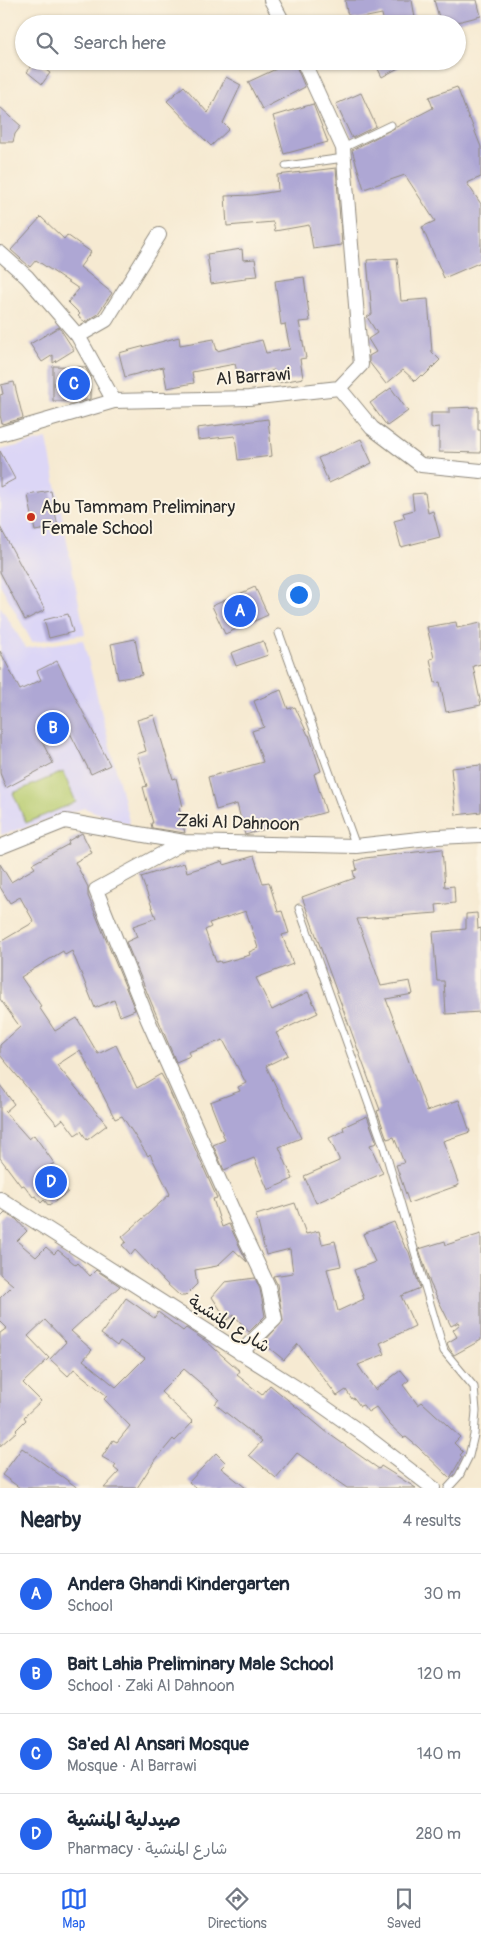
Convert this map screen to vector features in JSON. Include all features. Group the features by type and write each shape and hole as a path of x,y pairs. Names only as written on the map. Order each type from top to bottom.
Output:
{"street":[{"path":"271,0 279,15"},
{"path":"307,70 343,153 361,365 339,388 372,428 421,465 481,471"},
{"path":"78,336 106,320 159,235"},
{"path":"0,253 27,277 78,336 114,401"},
{"name":"Al Barrawi","path":"0,434 114,401 248,398 339,388"},
{"name":"Zaki Al Dahnoon","path":"0,847 65,821 184,842 356,846 437,836 481,835"},
{"path":"184,842 96,890 152,1029 268,1286 275,1319 240,1353"},
{"name":"شارع المنشية","path":"0,1199 313,1400 433,1488"}],"lane":[{"path":"286,166 343,153 391,125"},
{"path":"279,633 356,846"},
{"path":"298,908 384,1147 444,1352 474,1386 476,1411 469,1456 459,1476 448,1488"}],"shaded area":[{"name":"Abu Tammam Preliminary Female School","path":"47,439 85,634 32,642 0,584 0,450"},
{"path":"0,606 26,648 83,640 130,825 84,808 1,835"}],"green space":[{"path":"63,772 76,802 26,823 13,793"}],"building":[{"path":"345,0 412,0 414,15 349,15"},
{"path":"434,0 477,0 481,16 466,20 466,15 438,15"},
{"path":"29,70 46,70 50,73 42,84 27,72"},
{"path":"274,70 298,70 305,87 262,109 248,82"},
{"path":"378,70 395,70 382,77"},
{"path":"226,77 241,85 223,123 229,129 211,146 167,101 184,86 208,113"},
{"path":"457,87 481,147 481,177 467,183 481,204 481,262 444,278 422,227 435,221 405,175 364,189 352,150 433,108 429,97"},
{"path":"361,93 376,126 352,138 336,104"},
{"path":"313,104 328,142 284,154 273,116"},
{"path":"0,107 21,126 15,134 13,142 0,142"},
{"path":"336,168 342,245 313,249 309,225 275,231 273,222 227,226 225,196 253,195 278,191 277,175"},
{"path":"41,217 64,239 67,235 91,252 80,267 112,293 97,315 85,322 68,302 79,289 36,260 30,267 11,250"},
{"path":"242,249 243,260 255,259 258,276 211,284 207,254"},
{"path":"397,258 401,301 428,299 432,352 440,360 423,377 421,375 415,381 403,370 386,384 369,362 369,356 376,352 368,339 377,333 367,317 372,314 367,260"},
{"path":"304,277 310,321 299,322 306,358 300,359 303,378 277,383 274,370 239,379 235,364 192,372 194,383 167,388 163,367 125,377 119,353 179,337 180,345 214,339 217,351 262,340 266,353 290,349 285,324 281,325 275,281"},
{"path":"59,327 74,350 53,363 53,355 42,362 30,344"},
{"path":"53,366 85,367 90,376 90,399 82,401 53,401"},
{"path":"14,382 23,418 2,424 0,395 3,394 1,385"},
{"path":"391,388 408,411 387,426 370,403"},
{"path":"478,407 481,453 439,452 439,427 431,428 431,413 449,413 449,408"},
{"path":"268,419 272,456 238,460 235,436 198,440 197,428"},
{"path":"361,439 372,463 329,483 318,458"},
{"path":"0,451 15,479 0,487"},
{"path":"51,491 58,527 35,531 28,495"},
{"path":"425,493 428,513 433,511 440,537 401,547 394,521 405,518 403,513 414,510 412,494"},
{"path":"0,527 45,610 25,620 0,572"},
{"path":"255,587 268,615 225,634 212,606"},
{"path":"68,614 73,632 49,638 44,620"},
{"path":"456,622 457,628 481,623 481,664 473,666 481,705 446,712 440,682 435,683 430,659 434,658 427,627"},
{"path":"135,639 142,675 118,679 111,644"},
{"path":"263,641 268,655 236,666 231,653"},
{"path":"0,651 20,690 41,680 37,671 57,661 110,765 91,774 67,727 41,740 53,763 6,788 0,773"},
{"path":"281,690 288,709 295,707 309,735 321,771 314,774 326,812 245,835 237,804 216,810 208,777 263,762 252,731 264,727 254,701"},
{"path":"154,715 173,779 176,778 183,807 179,808 185,833 152,828 151,823 153,823 143,787 147,786 137,754 146,751 137,720"},
{"path":"481,765 481,812 456,815 451,768"},
{"path":"82,833 92,853 75,862 88,887 88,896 135,1010 120,1016 114,1000 95,1008 72,951 65,955 63,951 21,977 55,1031 77,1018 98,1054 116,1045 137,1088 161,1074 165,1081 217,1198 213,1199 222,1227 229,1224 247,1262 234,1250 217,1266 195,1270 197,1284 185,1296 180,1296 135,1250 131,1255 122,1245 126,1242 122,1237 170,1194 150,1154 148,1156 122,1116 115,1119 80,1050 57,1065 107,1125 87,1140 81,1131 75,1135 63,1119 57,1124 0,1055 0,1045 20,1027 0,999 0,942 34,922 20,897 10,903 0,887 0,864 11,882 35,868 32,864 69,844 68,841"},
{"path":"442,849 445,887 454,886 455,903 436,905 437,913 357,919 381,986 410,981 413,994 386,999 427,1111 459,1100 470,1132 443,1141 459,1185 409,1203 396,1165 404,1163 394,1137 387,1139 377,1111 380,1110 302,897 355,878 353,871 357,870 355,861 365,858"},
{"path":"254,856 263,883 269,882 278,912 282,911 289,933 282,935 293,964 256,978 272,1010 308,992 318,1013 276,1033 288,1055 266,1066 301,1138 279,1147 293,1179 268,1190 254,1158 224,1170 213,1145 225,1140 210,1102 240,1091 238,1087 246,1083 223,1040 188,1052 190,1056 176,1062 126,942 137,937 133,926 156,918 141,877 184,863 187,872 223,861 224,865","holes":["246,911 258,948 249,952 250,955 221,963 220,961 216,962 205,930 211,927 209,923"]},
{"path":"477,913 478,929 481,928 481,1012 446,1014 444,981 437,981 433,932 466,929 466,914"},
{"path":"0,1085 14,1104 5,1112 29,1139 34,1135 54,1163 50,1166 68,1192 49,1206 44,1200 41,1203 36,1196 33,1197 24,1185 21,1186 0,1158"},
{"path":"367,1116 377,1143 370,1145 383,1173 316,1203 304,1176 339,1161 329,1138 344,1131 343,1127"},
{"path":"295,1203 306,1234 319,1231 322,1244 335,1241 341,1266 327,1269 338,1311 364,1299 354,1270 375,1262 363,1234 394,1222 409,1252 420,1288 401,1296 415,1326 380,1343 385,1354 358,1365 375,1390 401,1370 409,1380 403,1385 418,1405 422,1402 460,1437 454,1443 463,1452 460,1455 462,1457 450,1478 418,1447 406,1437 404,1438 390,1425 376,1407 368,1412 363,1405 360,1406 354,1398 352,1399 346,1390 337,1396 298,1344 284,1360 263,1343 283,1321 277,1284 273,1276 293,1273 290,1249 266,1255 256,1215"},
{"path":"5,1213 16,1219 27,1231 17,1241 36,1257 46,1247 54,1254 58,1250 76,1265 78,1263 90,1276 96,1270 120,1286 71,1331 92,1350 83,1360 116,1387 145,1358 120,1341 117,1346 101,1334 126,1298 154,1318 158,1312 183,1331 186,1328 207,1342 240,1371 237,1375 262,1395 270,1385 329,1434 379,1469 381,1466 416,1488 347,1488 297,1453 276,1478 249,1455 262,1441 215,1404 219,1399 184,1369 161,1392 193,1422 175,1441 173,1439 153,1463 137,1488 104,1488 119,1472 114,1468 116,1465 102,1457 113,1440 117,1442 130,1426 104,1399 107,1396 74,1369 68,1376 50,1359 66,1342 45,1320 28,1336 49,1358 23,1383 41,1401 24,1417 26,1420 17,1431 0,1446 0,1333 7,1328 0,1321 0,1298 13,1285 0,1274 0,1218"},
{"path":"481,1234 481,1340 454,1355 447,1343 457,1337 453,1330 460,1324 459,1322 451,1326 430,1283 419,1249 445,1241 446,1245"},
{"path":"255,1278 260,1289 265,1316 249,1332 234,1315 227,1320 212,1297 225,1282"},
{"path":"22,1448 78,1488 20,1488 2,1475"},
{"path":"216,1453 226,1463 221,1468 246,1488 196,1488 189,1482"}],"place":[{"name":"Sa'ed Al Ansari Mosque","path":"74,384"},
{"name":"Abu Tammam Preliminary Female School","path":"31,517"},
{"name":"Andera Ghandi Kindergarten","path":"240,611"},
{"name":"Bait Lahia Preliminary Male School","path":"53,728"},
{"name":"صيدلية المنشية","path":"51,1182"}]}
